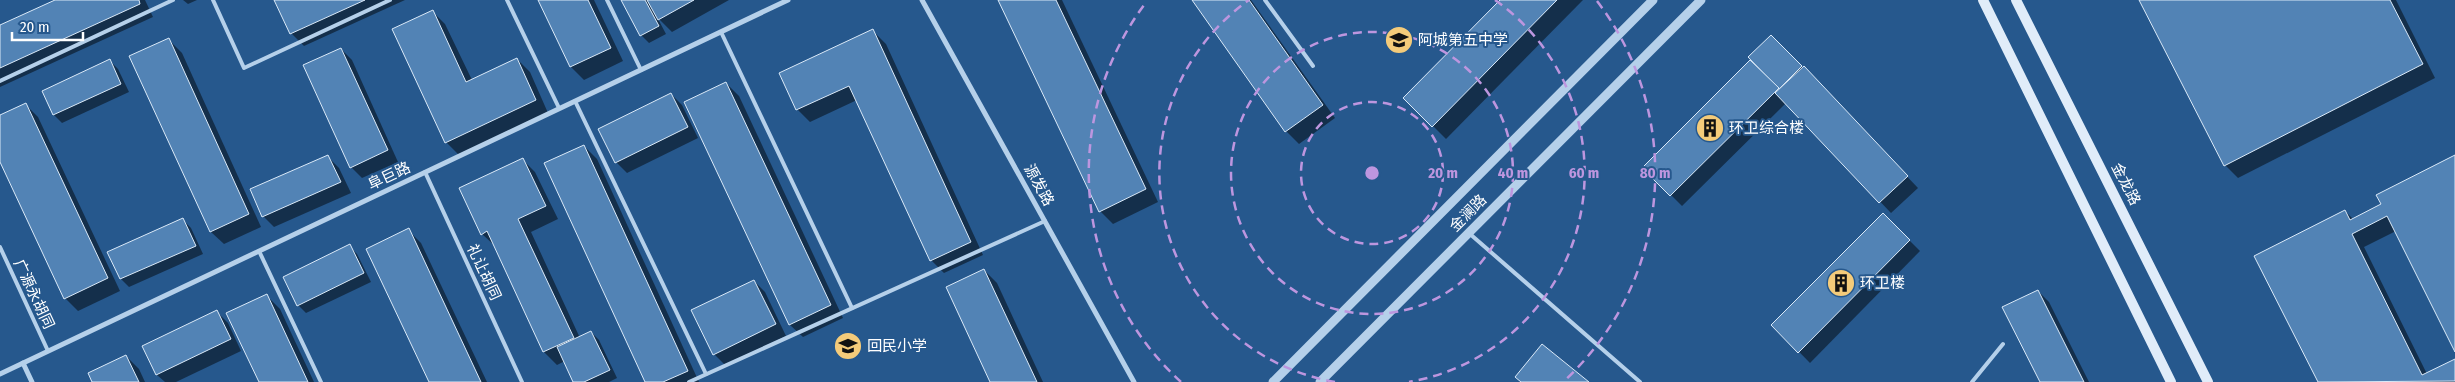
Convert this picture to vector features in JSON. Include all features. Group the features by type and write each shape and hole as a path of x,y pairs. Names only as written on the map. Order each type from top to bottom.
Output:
{"main road":[{"path":"1984,0 2171,382"},
{"name":"金龙路","path":"2016,0 2208,382"}],"street":[{"name":"阜巨路","path":"0,374 788,0"},
{"name":"源发路","path":"922,0 1134,382"},
{"name":"金澜路","path":"1273,382 1653,0"},
{"name":"金澜路","path":"1320,382 1701,0"},
{"path":"23,363 32,382"}],"lane":[{"path":"0,81 173,0"},
{"path":"213,0 244,68 390,0"},
{"path":"507,0 559,108"},
{"path":"607,0 641,70"},
{"path":"1265,0 1313,66"},
{"path":"721,32 852,308"},
{"path":"575,101 706,374"},
{"name":"礼让胡同","path":"424,172 522,382"},
{"path":"689,382 1045,221"},
{"path":"1468,233 1640,382"},
{"name":"广源永胡同","path":"0,247 48,351"},
{"path":"259,251 321,382"},
{"path":"1972,382 2003,344"}],"building":[{"path":"55,0 139,0 140,4 0,68 0,25"},
{"path":"274,0 365,0 290,34"},
{"path":"538,0 588,0 611,48 570,67"},
{"path":"621,0 645,0 659,26 640,36"},
{"path":"647,0 694,0 658,20"},
{"path":"998,0 1056,0 1146,189 1099,212"},
{"path":"1192,0 1249,0 1323,105 1285,132"},
{"path":"1500,0 1557,0 1432,127 1403,98"},
{"path":"2139,0 2390,0 2423,64 2224,166"},
{"path":"433,10 466,82 517,58 536,100 445,143 392,29"},
{"path":"873,29 971,242 930,261 849,86 796,110 779,73"},
{"path":"1771,35 1802,66 1779,89 1748,57"},
{"path":"169,38 249,214 210,232 129,56"},
{"path":"341,48 388,150 350,168 303,65"},
{"path":"110,59 121,84 53,115 42,91"},
{"name":"环卫综合楼","path":"1750,60 1779,88 1670,196 1642,168"},
{"path":"1804,66 1908,176 1879,203 1775,93"},
{"path":"726,82 831,305 789,325 684,102"},
{"path":"671,93 688,127 615,163 598,129"},
{"path":"26,103 108,278 64,299 0,162 0,115"},
{"path":"584,145 688,371 663,382 645,382 544,163"},
{"path":"328,155 341,182 262,217 250,189"},
{"path":"2455,155 2455,352 2387,216 2352,234 2422,375 2455,359 2455,381 2318,382 2254,256 2345,210 2350,220 2381,204 2376,195"},
{"path":"523,158 546,206 518,219 574,338 543,352 487,231 481,235 459,188"},
{"name":"环卫楼","path":"1883,213 1910,240 1798,353 1771,325"},
{"path":"183,218 196,246 120,279 107,252"},
{"path":"409,228 481,382 429,382 366,249"},
{"path":"350,244 364,273 297,306 283,277"},
{"path":"984,269 1037,382 990,382 946,287"},
{"path":"754,280 776,324 713,355 691,310"},
{"path":"2038,290 2084,382 2040,382 2002,307"},
{"path":"267,294 308,382 259,382 226,313"},
{"path":"217,310 231,339 156,375 142,346"},
{"path":"591,331 610,370 584,382 573,382 557,347"},
{"path":"1542,344 1589,382 1521,382 1515,377"},
{"path":"126,355 139,382 92,382 88,373"}],"place":[{"name":"阿城第五中学","path":"1399,40"},
{"name":"环卫综合楼","path":"1710,128"},
{"name":"环卫楼","path":"1841,283"},
{"name":"回民小学","path":"848,346"}]}
